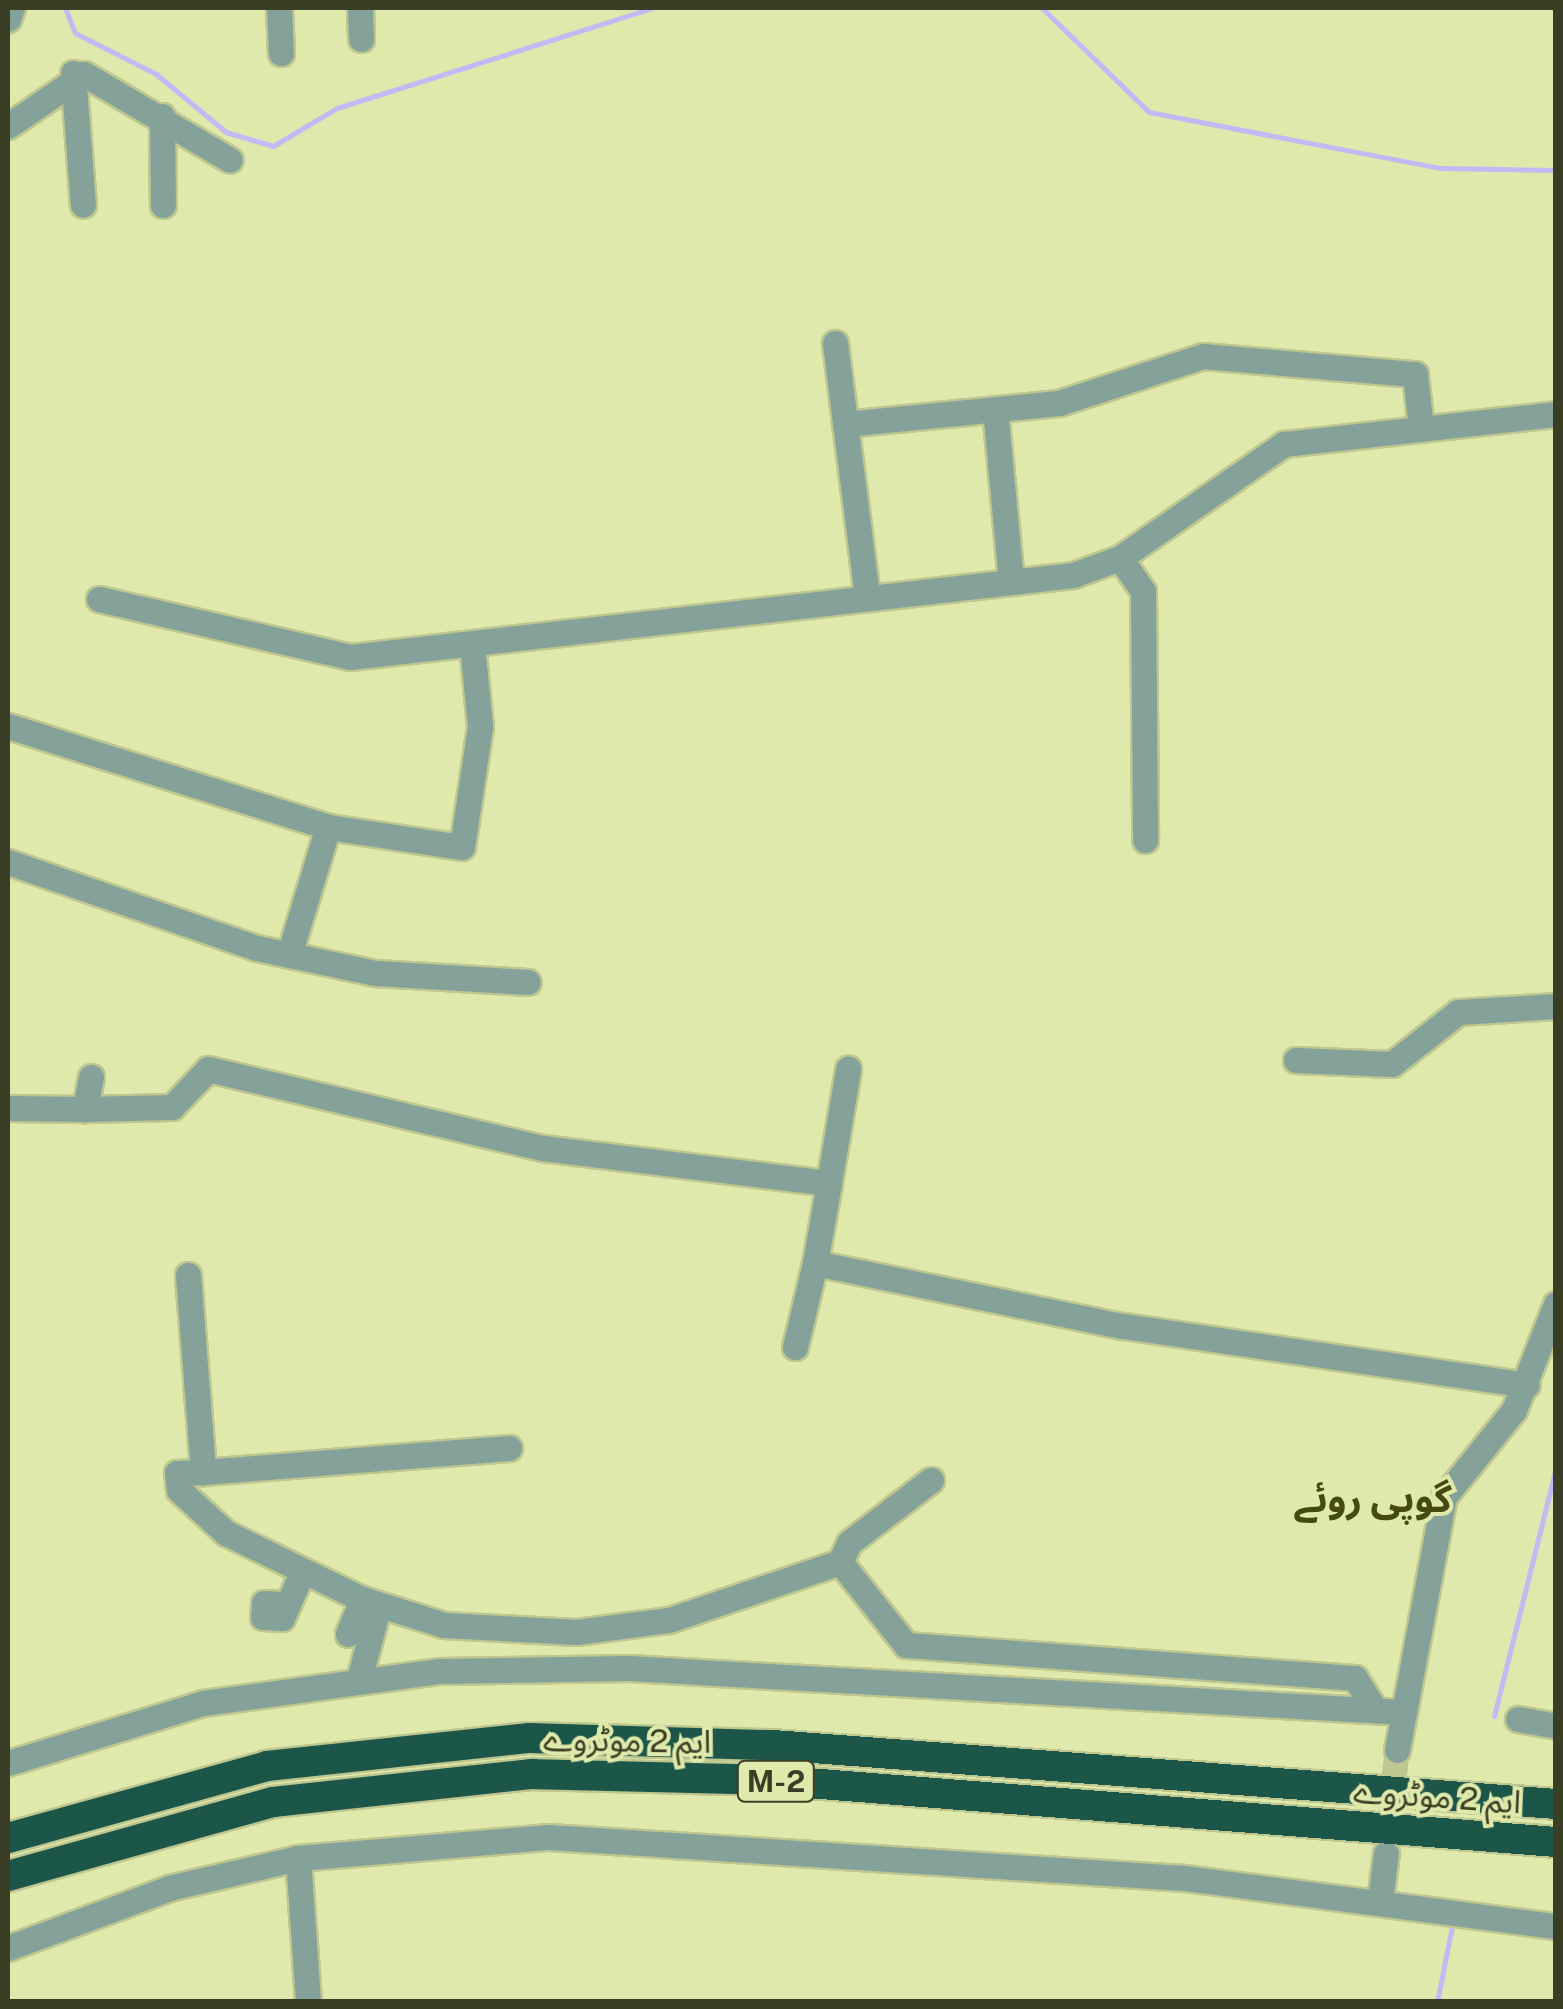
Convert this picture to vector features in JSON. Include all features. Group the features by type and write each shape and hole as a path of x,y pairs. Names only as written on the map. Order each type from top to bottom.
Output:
{"highway":[{"name":"ایم 2 موٹروے","path":"8,1838 251,1769 530,1738 773,1745 1556,1804"},
{"name":"ایم 2 موٹروے","path":"8,1876 273,1802 532,1774 770,1780 1556,1842"}],"street":[{"path":"8,19 12,8"},
{"path":"279,8 282,53"},
{"path":"360,8 361,39"},
{"path":"74,73 162,116 230,160"},
{"path":"8,126 74,73"},
{"path":"74,73 83,205"},
{"path":"162,116 163,205"},
{"path":"835,343 867,596"},
{"path":"846,424 1058,403 1170,361 1222,356 1415,374 1421,428"},
{"path":"995,409 1011,582"},
{"path":"98,599 319,656 472,644 1090,572 1120,558 1284,444 1556,414"},
{"path":"1120,558 1143,591 1145,840"},
{"path":"8,726 328,827 462,847 480,726 472,644"},
{"path":"289,955 328,827"},
{"path":"8,862 289,955 376,973 528,982"},
{"path":"1296,1060 1392,1064 1458,1012 1556,1006"},
{"path":"8,1108 172,1107 208,1069 543,1148 829,1183"},
{"path":"796,1347 815,1263 848,1069"},
{"path":"84,1109 91,1077"},
{"path":"815,1263 1123,1326 1527,1385"},
{"path":"188,1275 203,1472"},
{"path":"1397,1750 1444,1497 1488,1450 1527,1385 1556,1304"},
{"path":"509,1448 177,1473 179,1490 226,1533 370,1602 479,1630 607,1630 710,1609 840,1562 849,1544 931,1480"},
{"path":"840,1562 906,1645 1355,1678 1375,1710"},
{"path":"282,1604 302,1572"},
{"path":"348,1634 370,1602"},
{"path":"360,1679 370,1602"},
{"path":"8,1763 144,1716 360,1679 629,1668 1404,1712"},
{"path":"1518,1718 1554,1720"},
{"path":"8,1948 169,1888 298,1858 422,1842 644,1838 1380,1900 1514,1924 1556,1926"},
{"path":"1380,1900 1386,1854"},
{"path":"298,1858 308,2002"}],"waterway":[{"path":"65,8 75,33 156,74 226,132 273,146 337,108 652,8"},
{"path":"1042,8 1149,112 1441,168 1556,170"},
{"path":"1494,1716 1556,1467"},
{"path":"1437,2002 1453,1921"}],"tunnel":[{"path":"1387,1848 1397,1750"}],"district":[{"name":"گوپی روئے","path":"1373,1499"}]}
